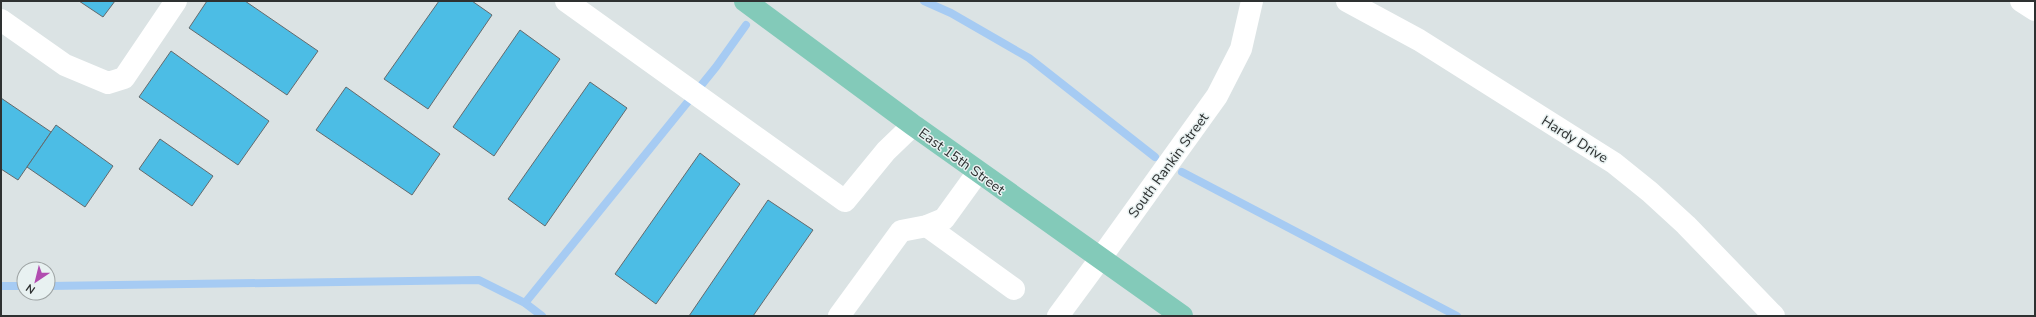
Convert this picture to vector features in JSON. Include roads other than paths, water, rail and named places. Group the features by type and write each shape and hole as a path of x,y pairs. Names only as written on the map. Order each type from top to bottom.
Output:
{"main road":[{"name":"East 15th Street","path":"745,1 978,172 1182,316"}],"street":[{"path":"1,20 65,64 108,83 124,78 176,1"},
{"path":"566,1 845,201 886,151 913,125"},
{"name":"South Rankin Street","path":"1058,316 1217,96 1241,50 1252,1"},
{"name":"Hardy Drive","path":"1347,1 1419,40 1614,163 1650,192 1686,226 1774,316"},
{"path":"2021,1 2035,10"},
{"path":"839,316 901,231 927,226 944,218 978,172"},
{"path":"927,226 1014,289"}],"waterway":[{"path":"924,1 951,13 1029,58 1155,157"},
{"path":"525,303 716,67 746,25"},
{"path":"1182,172 1457,316"},
{"path":"56,286 479,280 525,303 542,316"},
{"path":"1,286 16,286"}]}
